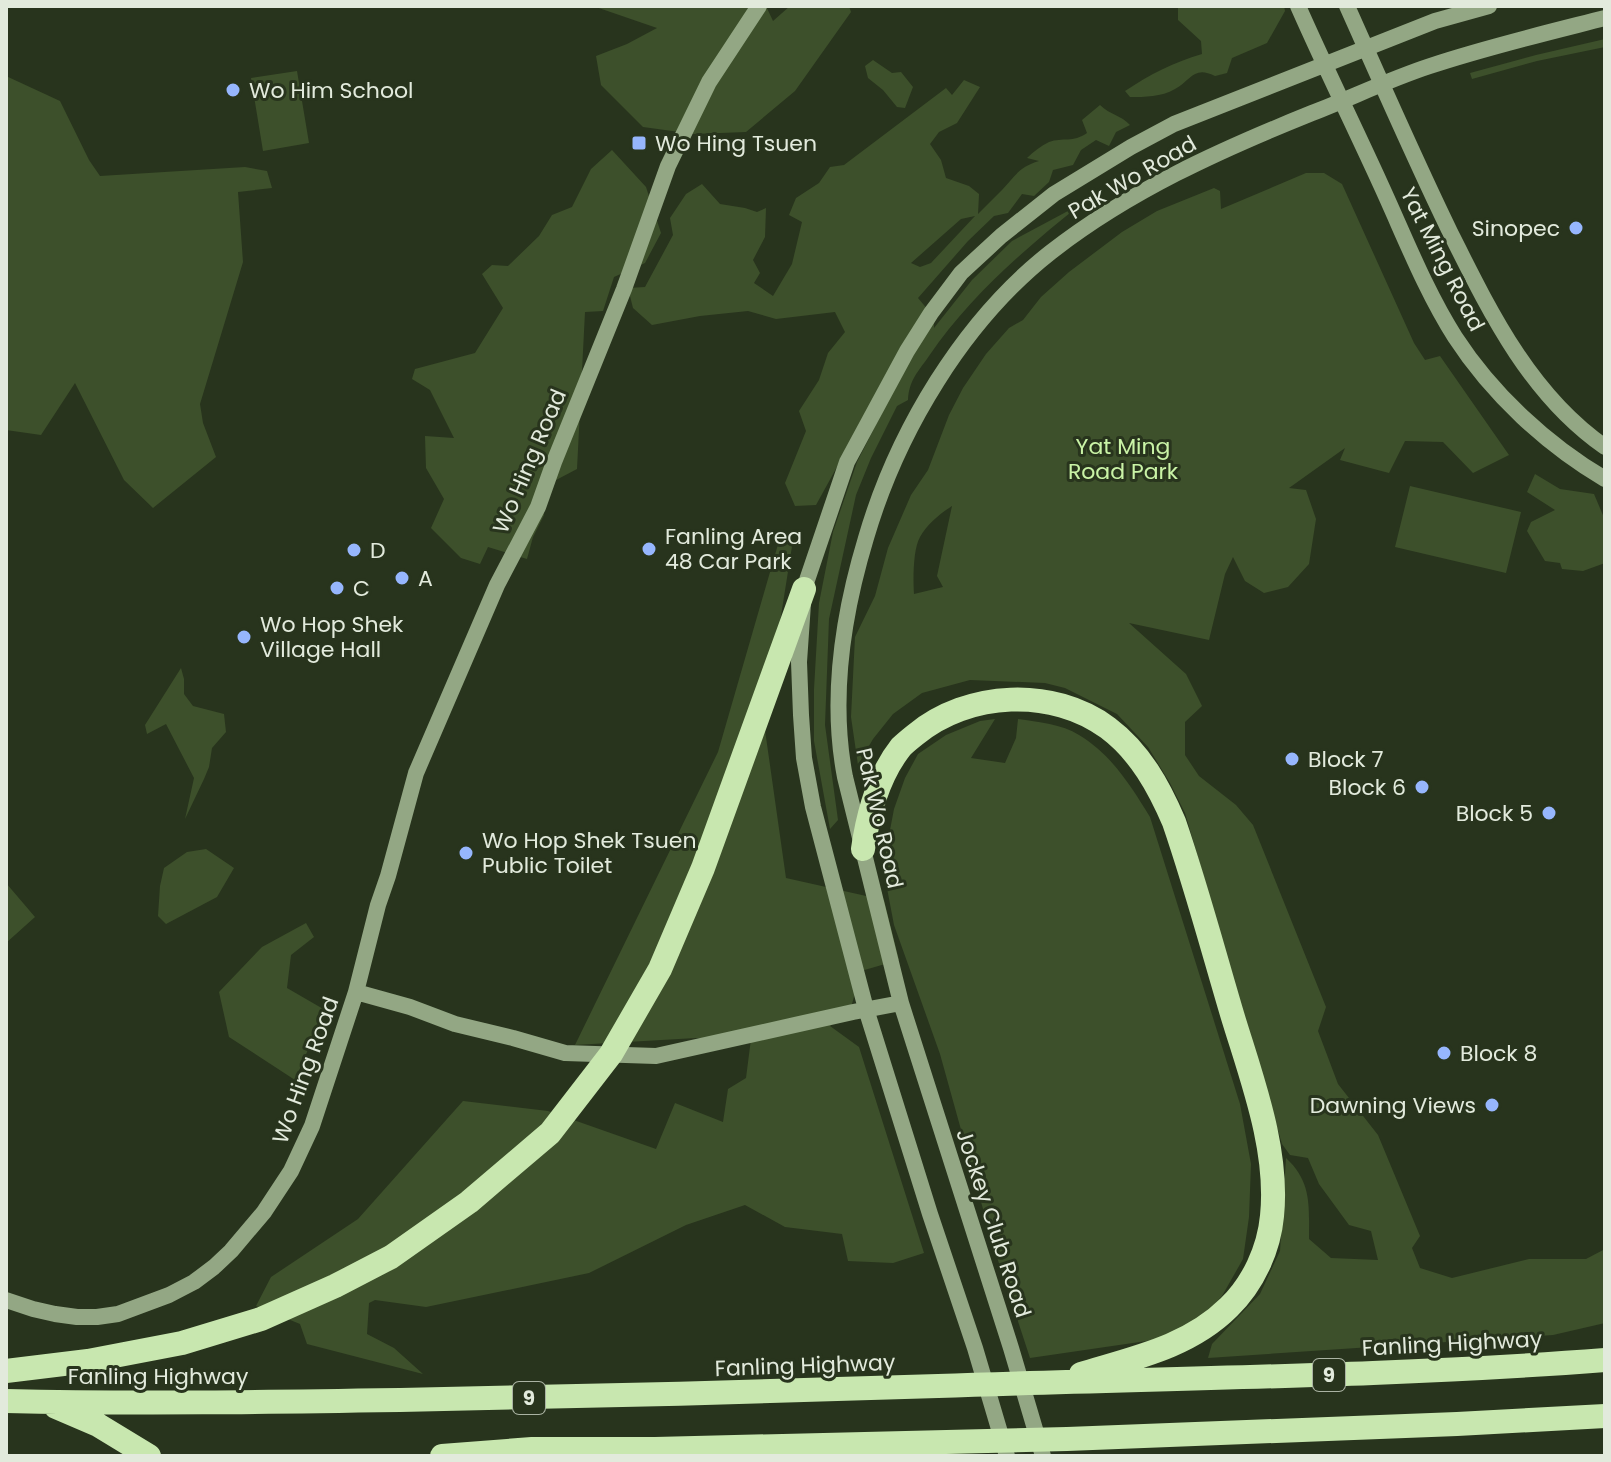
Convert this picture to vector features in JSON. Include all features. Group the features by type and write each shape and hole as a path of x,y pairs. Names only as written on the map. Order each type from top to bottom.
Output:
{"highway":[{"path":"6,1371 88,1361 182,1343 261,1319 391,1257 469,1202 550,1133 611,1054 660,969 703,868 804,589"},
{"path":"863,849 869,814 880,784 902,746 930,723 956,710 995,702 1021,700 1055,703 1099,722 1120,738 1139,759 1174,822 1264,1126 1272,1188 1270,1231 1256,1271 1248,1284 1231,1305 1199,1332 1145,1355 1052,1382"},
{"name":"Fanling Highway","path":"6,1401 217,1403 618,1397 1354,1374 1605,1360"},
{"path":"6,1385 98,1425 149,1456"},
{"path":"442,1456 532,1449 1067,1439 1605,1416"}],"main road":[{"name":"Wo Hing Road","path":"6,1300 55,1314 97,1317 118,1314 169,1295 194,1282 231,1251 264,1212 291,1171 312,1126 356,992 416,773 497,585 538,507 624,289 668,166 709,82 759,6"},
{"name":"Yat Ming Road","path":"1298,6 1423,277 1455,338 1506,400 1531,424 1605,479"},
{"name":"Yat Ming Road","path":"1347,6 1381,85 1487,306 1546,393 1605,447"},
{"name":"Pak Wo Road","path":"866,1009 813,807 804,758 799,662 804,589 847,462 907,351 961,273 1001,236 1054,194 1131,147 1174,124 1325,64 1435,21 1489,6"},
{"name":"Pak Wo Road","path":"901,1003 845,777 838,725 843,643 860,559 898,452 939,379 972,333 1009,291 1078,232 1136,195 1268,131 1427,67 1605,18"},
{"name":"Wo Hing Road","path":"356,992 455,1024 565,1053 656,1056 901,1003"},
{"name":"Jockey Club Road","path":"901,1003 1011,1348 1040,1452"},
{"path":"866,1009 1007,1456"}],"green space":[{"path":"593,6 766,6 773,21 790,6 849,6 851,12 795,91 746,132 694,134 643,127 601,85 596,56 657,28"},
{"path":"1178,6 1284,6 1285,11 1267,43 1232,58 1227,73 1215,76 1197,73 1164,94 1130,97 1125,91 1143,80 1202,54 1201,41 1178,20"},
{"path":"1605,39 1605,47 1472,79 1470,73 1536,55"},
{"path":"873,60 892,73 901,72 913,87 905,108 897,107 868,78 865,66"},
{"path":"297,71 309,143 263,151 251,78"},
{"path":"6,76 60,101 100,176 245,167 267,171 272,188 238,192 243,262 200,404 203,423 216,457 153,508 124,480 75,383 41,435 6,430"},
{"path":"964,80 980,87 957,123 939,132 930,144 941,160 946,178 969,186 979,194 978,214 1018,172 1039,161 1027,158 1037,149 1049,142 1077,138 1087,133 1082,120 1100,105 1130,125 1116,132 1109,146 1096,140 1081,150 1073,165 1053,170 1049,182 1034,196 1022,194 1008,213 994,216 918,298 934,317 934,328 972,280 1012,241 1081,204 999,274 945,334 915,376 908,400 897,406 856,495 829,619 825,725 838,820 830,829 814,741 819,603 833,532 857,462 880,417 854,436 816,505 795,506 785,483 806,431 799,411 819,380 828,353 845,332 835,312 776,319 748,311 652,325 633,308 628,288 645,287 673,235 670,218 686,194 702,184 720,204 757,212 766,208 765,237 753,260 760,273 754,283 773,296 792,264 802,222 789,215 796,198 819,183 830,167 844,165 946,88 952,95","holes":["975,216 931,263 920,267 911,263 961,219"]},
{"path":"612,150 646,187 661,233 645,263 614,277 603,311 585,312 577,469 539,489 544,515 527,559 488,547 480,564 461,558 431,528 444,499 426,468 425,436 454,438 430,390 412,379 415,369 475,353 503,308 482,274 492,265 508,266 539,236 552,215 572,207 591,169"},
{"name":"Yat Ming Road Park","path":"1306,173 1324,173 1342,184 1414,343 1425,360 1440,356 1509,455 1473,473 1443,442 1405,441 1389,473 1340,460 1345,448 1289,488 1306,490 1316,519 1309,564 1288,587 1264,593 1245,581 1233,557 1225,574 1209,640 1129,623 1186,674 1202,706 1185,722 1185,755 1199,776 1236,805 1253,825 1326,1007 1318,1031 1338,1084 1378,1135 1420,1236 1412,1248 1420,1268 1452,1278 1529,1259 1586,1259 1605,1249 1605,1323 1553,1335 1208,1358 1212,1344 1260,1294 1280,1251 1286,1158 1305,1185 1309,1205 1309,1239 1331,1258 1378,1260 1371,1231 1349,1225 1319,1184 1308,1158 1290,1155 1282,1144 1185,813 1170,783 1148,747 1117,714 1065,688 1045,683 970,680 922,693 893,714 858,765 851,717 855,637 875,596 888,548 911,495 928,470 963,388 986,354 1009,328 1023,320 1041,297 1069,272 1122,232 1157,211 1214,188 1220,191 1221,209","holes":["952,506 937,576 943,587 914,594 918,542 930,523"]},
{"path":"1535,474 1560,489 1594,494 1605,520 1605,563 1583,571 1562,569 1560,563 1545,561 1527,531 1531,522 1555,510 1527,492"},
{"path":"1410,486 1521,512 1506,573 1395,547"},
{"path":"781,534 793,540 764,723 786,878 884,900 899,960 861,971 852,1004 830,1026 859,1047 924,1253 893,1263 848,1261 842,1234 785,1227 745,1205 686,1225 589,1273 426,1307 375,1300 369,1303 367,1334 394,1348 423,1374 307,1344 300,1324 256,1306 271,1277 358,1219 463,1101 548,1111 656,1149 675,1103 723,1122 728,1089 746,1078 751,1039 696,1038 575,1045 718,752"},
{"path":"181,668 184,694 193,706 224,714 226,732 212,748 209,767 185,819 194,778 166,724 147,734 145,725"},
{"path":"995,719 971,758 1005,763 1016,738 1018,719 1058,726 1079,735 1101,751 1143,805 1150,817 1240,1104 1251,1164 1249,1217 1243,1259 1222,1296 1198,1322 1167,1338 1030,1358 993,1245 940,1054 894,925 886,883 886,851 894,809 905,778 918,754 946,735 980,721"},
{"path":"206,849 234,868 217,897 166,924 158,916 164,868 187,852"},
{"path":"6,883 35,917 6,943"},
{"path":"306,923 314,937 291,955 287,988 325,1010 295,1080 229,1037 219,992 262,947"}],"place":[{"name":"Wo Him School","path":"233,90"},
{"name":"Wo Hing Tsuen","path":"639,143"},
{"name":"Sinopec","path":"1576,228"},
{"name":"Fanling Area 48 Car Park","path":"649,549"},
{"name":"D","path":"354,550"},
{"name":"A","path":"402,578"},
{"name":"C","path":"337,588"},
{"name":"Wo Hop Shek Village Hall","path":"244,637"},
{"name":"Block 7","path":"1292,759"},
{"name":"Block 6","path":"1422,787"},
{"name":"Block 5","path":"1549,813"},
{"name":"Wo Hop Shek Tsuen Public Toilet","path":"466,853"},
{"name":"Block 8","path":"1444,1053"},
{"name":"Dawning Views","path":"1492,1105"}]}
